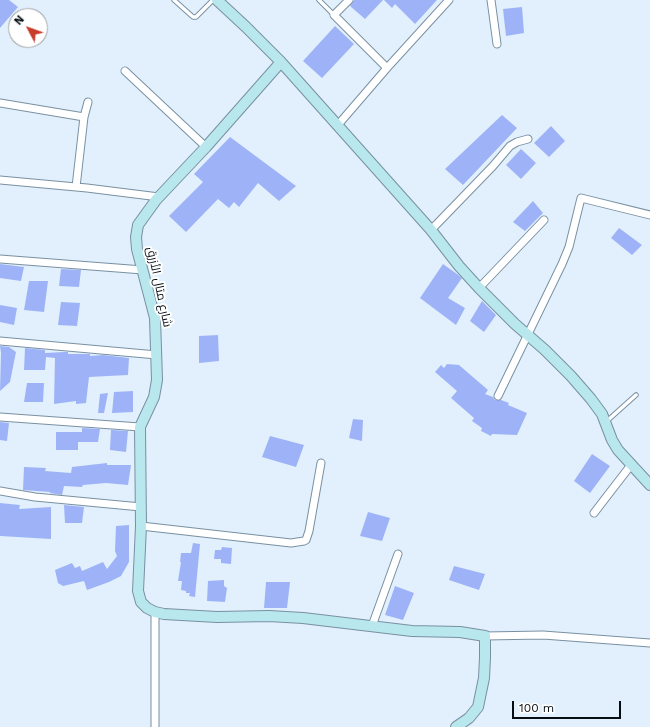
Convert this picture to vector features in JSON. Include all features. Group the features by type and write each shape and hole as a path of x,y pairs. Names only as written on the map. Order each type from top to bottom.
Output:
{"street":[{"path":"217,0 280,62 431,230 459,266 479,288 571,376 602,414 612,440 618,450 650,485"},
{"path":"349,0 334,15 387,68"},
{"path":"337,126 449,0"},
{"path":"491,0 497,44"},
{"name":"شارع متال الأزرق","path":"140,427 154,397 157,380 155,318 137,243 138,225 159,197 206,147 280,62"},
{"path":"125,71 206,147"},
{"path":"76,187 84,117 88,102"},
{"path":"0,103 84,117"},
{"path":"431,230 493,166 510,146 528,139"},
{"path":"0,180 159,197"},
{"path":"498,396 529,335 562,264 569,247 581,198 650,216"},
{"path":"479,288 544,220"},
{"path":"0,259 143,270"},
{"path":"0,341 156,355"},
{"path":"0,417 140,427 141,526 138,591 141,602 147,608 155,612 178,616 269,616 303,618 412,631 460,632 485,636 544,635 650,643"},
{"path":"141,526 291,543 304,541 306,540 309,531 321,463"},
{"path":"594,513 631,465"},
{"path":"0,491 35,497 141,507"},
{"path":"372,626 398,554"},
{"path":"155,612 156,727"},
{"path":"456,727 469,718 478,707 484,671 485,636"}],"lane":[{"path":"174,0 193,17 196,17 213,0"},
{"path":"319,0 334,15"},
{"path":"605,422 636,395"}],"building":[{"path":"0,0 9,0 18,7 8,8 8,19 0,28"},
{"path":"354,0 383,0 365,19 350,6"},
{"path":"384,0 437,0 415,24 395,4 392,8"},
{"path":"522,7 524,33 506,36 503,9"},
{"path":"335,26 354,44 322,78 303,61"},
{"path":"502,115 517,128 463,185 445,169"},
{"path":"551,126 565,141 549,157 534,143"},
{"path":"230,137 296,186 279,201 258,183 239,207 234,202 229,208 218,199 186,232 169,216 203,182 194,174"},
{"path":"521,149 536,163 521,179 506,165"},
{"path":"533,201 543,213 525,231 513,222"},
{"path":"619,228 642,245 632,255 611,238"},
{"path":"0,264 24,267 21,281 0,278"},
{"path":"443,264 462,278 448,298 465,308 456,325 420,298"},
{"path":"61,269 81,270 79,287 59,286"},
{"path":"29,281 48,281 44,312 24,310"},
{"path":"482,301 496,315 484,332 470,321"},
{"path":"61,302 80,303 77,326 58,325"},
{"path":"0,305 17,308 14,325 0,322"},
{"path":"218,335 219,361 199,363 199,336"},
{"path":"0,346 9,347 16,352 10,382 0,391 1,353"},
{"path":"25,348 45,350 45,353 68,352 68,354 90,354 90,356 103,355 129,358 128,375 89,377 86,403 76,404 76,401 54,404 55,358 46,357 45,370 24,370"},
{"path":"447,364 459,365 488,390 485,394 493,397 495,400 501,400 509,403 508,405 527,413 517,435 492,434 491,436 481,431 482,428 472,421 474,418 451,398 457,391 435,372 441,365 444,368"},
{"path":"27,383 44,383 43,402 24,402"},
{"path":"133,391 133,412 112,413 114,392"},
{"path":"108,393 104,413 98,413 100,394"},
{"path":"353,419 363,420 362,441 349,438"},
{"path":"0,422 9,423 7,441 0,440"},
{"path":"82,428 100,429 98,442 78,442 78,450 56,450 56,432 82,432"},
{"path":"111,430 128,431 126,452 110,450"},
{"path":"270,436 304,445 296,467 262,457"},
{"path":"592,454 610,466 590,493 574,481"},
{"path":"107,463 107,465 131,465 128,485 106,483 83,485 82,487 64,486 62,495 50,492 23,490 24,467 46,468 45,471 71,473 72,467"},
{"path":"0,503 20,505 19,509 51,507 51,539 0,536"},
{"path":"64,505 84,507 82,523 65,523"},
{"path":"368,512 390,518 382,541 360,536"},
{"path":"129,525 129,562 121,576 87,590 84,581 63,586 58,583 55,570 72,563 75,568 80,566 82,571 103,562 107,569 117,556 115,551 116,526"},
{"path":"193,543 200,544 195,597 189,596 190,593 186,593 186,591 181,590 182,581 178,581 181,553 191,553"},
{"path":"222,547 232,548 231,564 221,563 221,559 214,559 215,550 221,550"},
{"path":"454,566 485,574 479,590 449,580"},
{"path":"224,580 224,586 227,588 225,602 207,601 208,581"},
{"path":"266,582 290,582 287,608 264,608"},
{"path":"395,586 414,593 403,620 385,615"}]}
